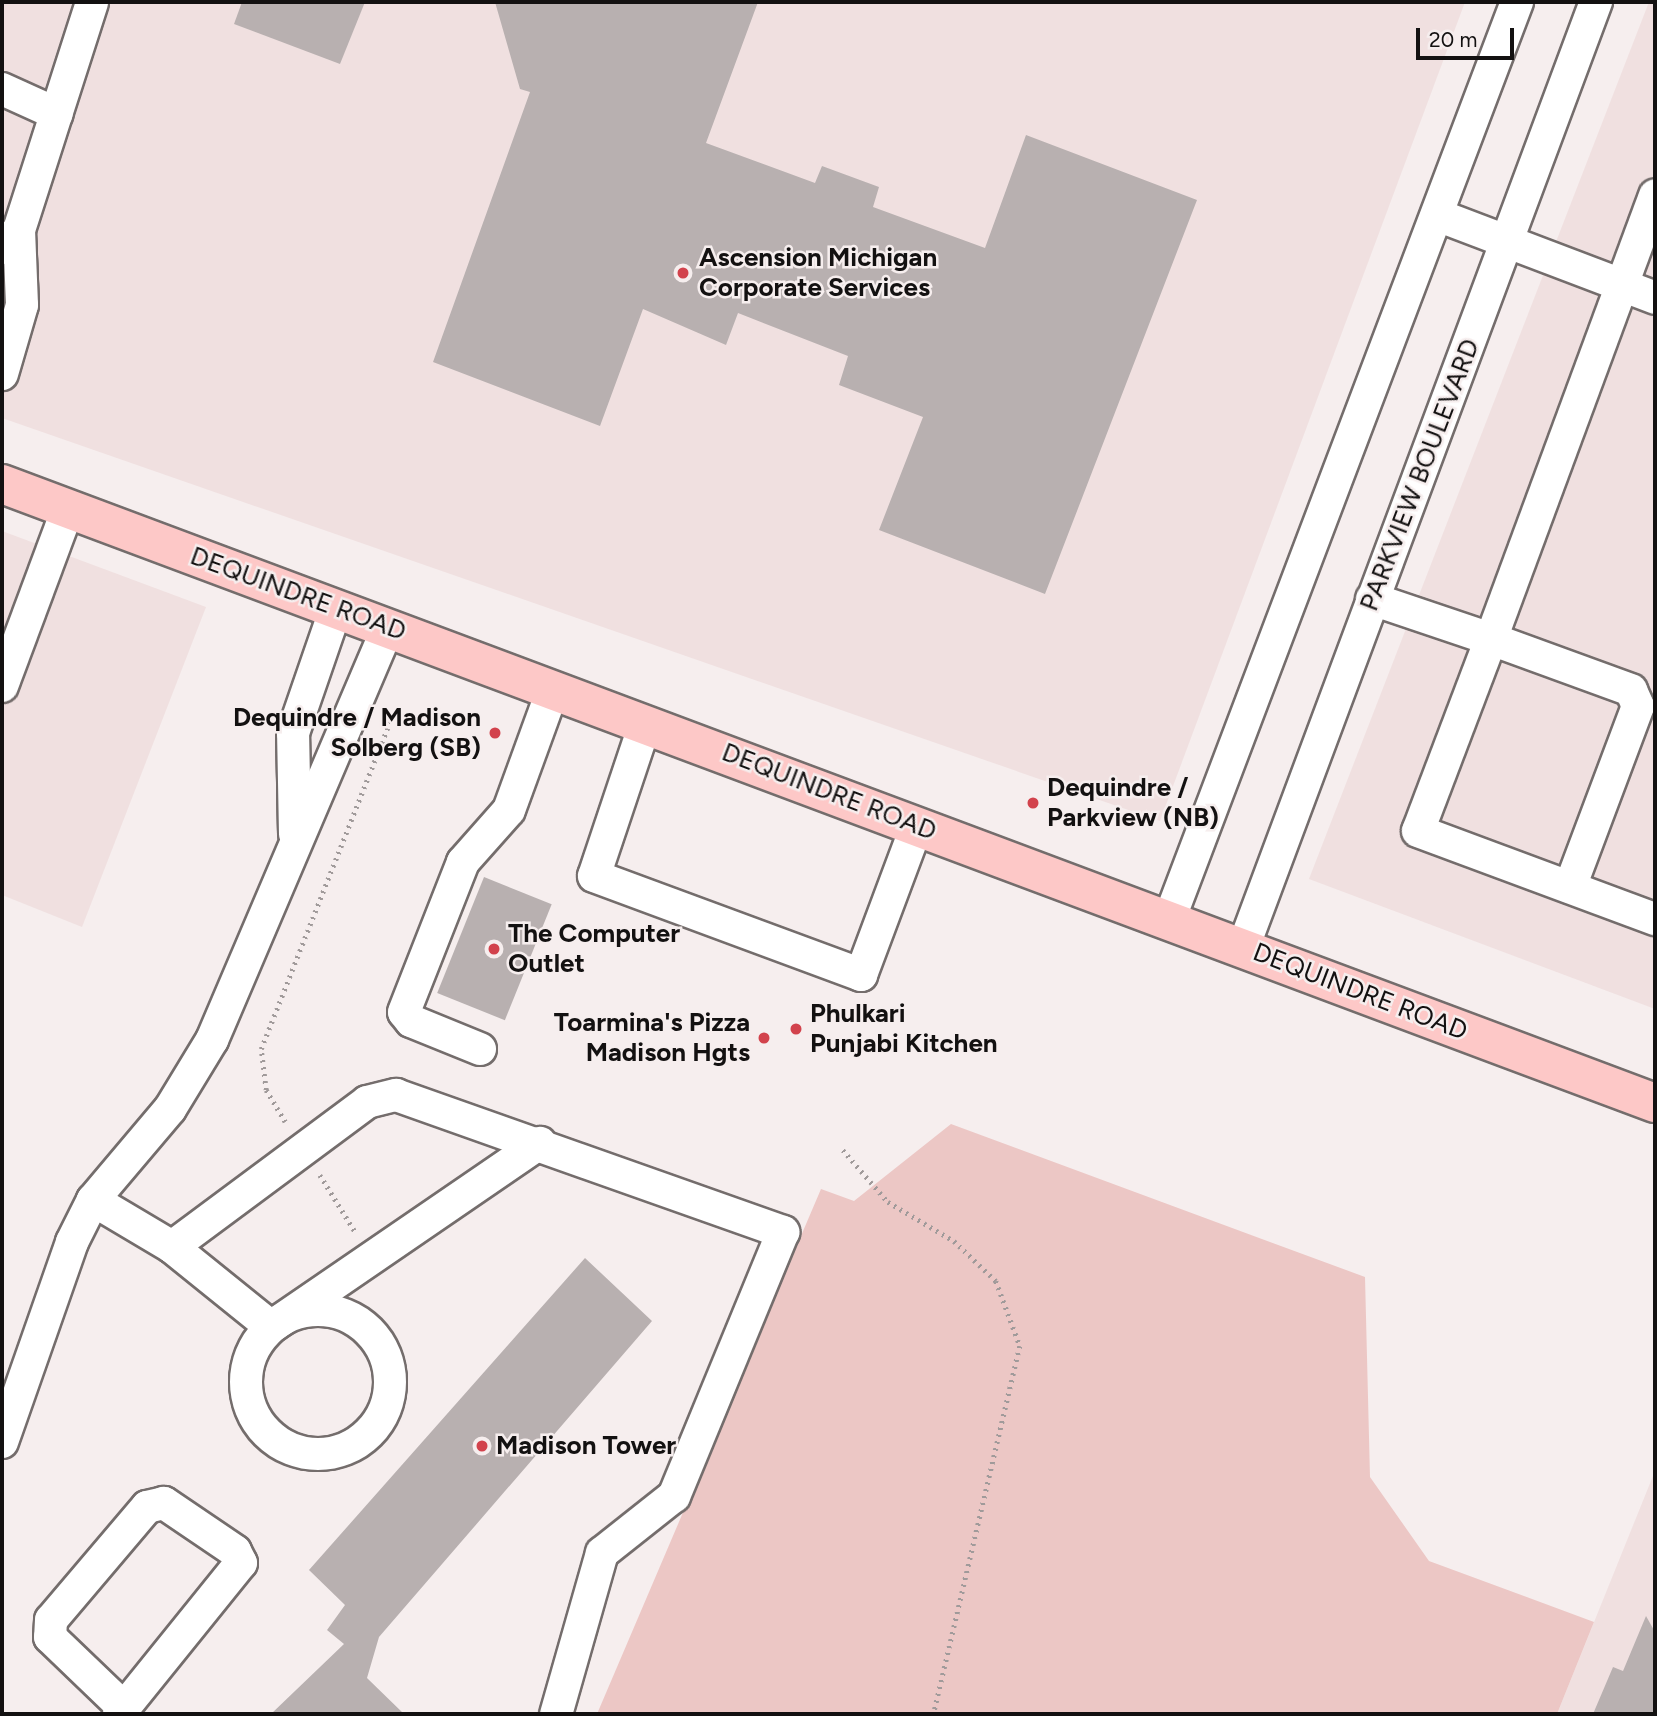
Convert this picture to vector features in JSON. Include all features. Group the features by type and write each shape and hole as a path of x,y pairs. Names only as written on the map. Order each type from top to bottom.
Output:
{"main road":[{"name":"DEQUINDRE ROAD","path":"2,484 1655,1103"}],"street":[{"path":"2,374 22,305 11,239 57,114 92,2"},
{"path":"1169,920 1517,2"},
{"name":"PARKVIEW BOULEVARD","path":"1243,948 1596,2"},
{"path":"2,89 57,114"},
{"path":"1655,195 1418,831 1655,919"},
{"path":"1437,215 1655,298"},
{"path":"2,686 68,509"},
{"path":"1372,599 1631,690 1638,706 1570,887"},
{"path":"296,842 293,733 336,608"},
{"path":"2,1442 55,1282 93,1200 193,1075 388,627"},
{"path":"480,1049 411,1021 404,1012 463,862 509,810 553,690"},
{"path":"645,724 594,876 861,975 916,825"},
{"path":"172,1247 367,1102 396,1095 424,1100 783,1232 674,1496 602,1553 556,1714"},
{"path":"271,1327 307,1311 327,1310 370,1332 390,1376 378,1423 361,1440 315,1454 281,1443 255,1417 247,1370 271,1327 540,1143"},
{"path":"93,1200 172,1247 271,1327"},
{"path":"164,1503 235,1550 241,1563 120,1710 50,1637 51,1620 146,1507 164,1503"}],"path":[{"path":"293,1134 266,1090 261,1049 392,716"},
{"path":"843,1150 888,1202 954,1241 996,1281 1020,1346 934,1714"},
{"path":"317,1171 360,1241"}],"shaded area":[{"name":"Ascension Michigan Corporate Services","path":"2,2 1465,2 1160,821 2,418"},
{"path":"1649,2 1655,2 1655,1009 1309,879"},
{"path":"2,531 206,607 82,927 2,895"},
{"path":"951,1124 1365,1277 1370,1477 1429,1561 1594,1622 1557,1714 597,1714 821,1189 854,1201"},
{"path":"1655,1471 1655,1714 1557,1714"}],"building":[{"path":"242,2 365,2 340,64 234,24"},
{"name":"Ascension Michigan Corporate Services","path":"495,2 758,2 706,143 815,183 822,166 879,187 873,207 985,248 1026,135 1197,200 1045,594 879,530 923,417 839,385 848,356 738,313 726,345 643,309 600,426 433,362 530,92 520,89"},
{"name":"The Computer Outlet","path":"484,877 552,904 505,1020 437,993"},
{"name":"Madison Tower","path":"585,1258 652,1321 379,1637 367,1678 404,1714 271,1714 344,1644 327,1630 345,1605 309,1570"},
{"path":"1646,1616 1655,1632 1655,1714 1593,1714 1613,1667 1623,1671"}],"place":[{"name":"Ascension Michigan Corporate Services","path":"683,273"},
{"name":"Dequindre / Madison Solberg (SB)","path":"495,733"},
{"name":"Dequindre / Parkview (NB)","path":"1033,803"},
{"name":"The Computer Outlet","path":"494,949"},
{"name":"Phulkari Punjabi Kitchen","path":"796,1029"},
{"name":"Toarmina's Pizza Madison Hgts","path":"764,1038"},
{"name":"Madison Tower","path":"482,1446"}]}
